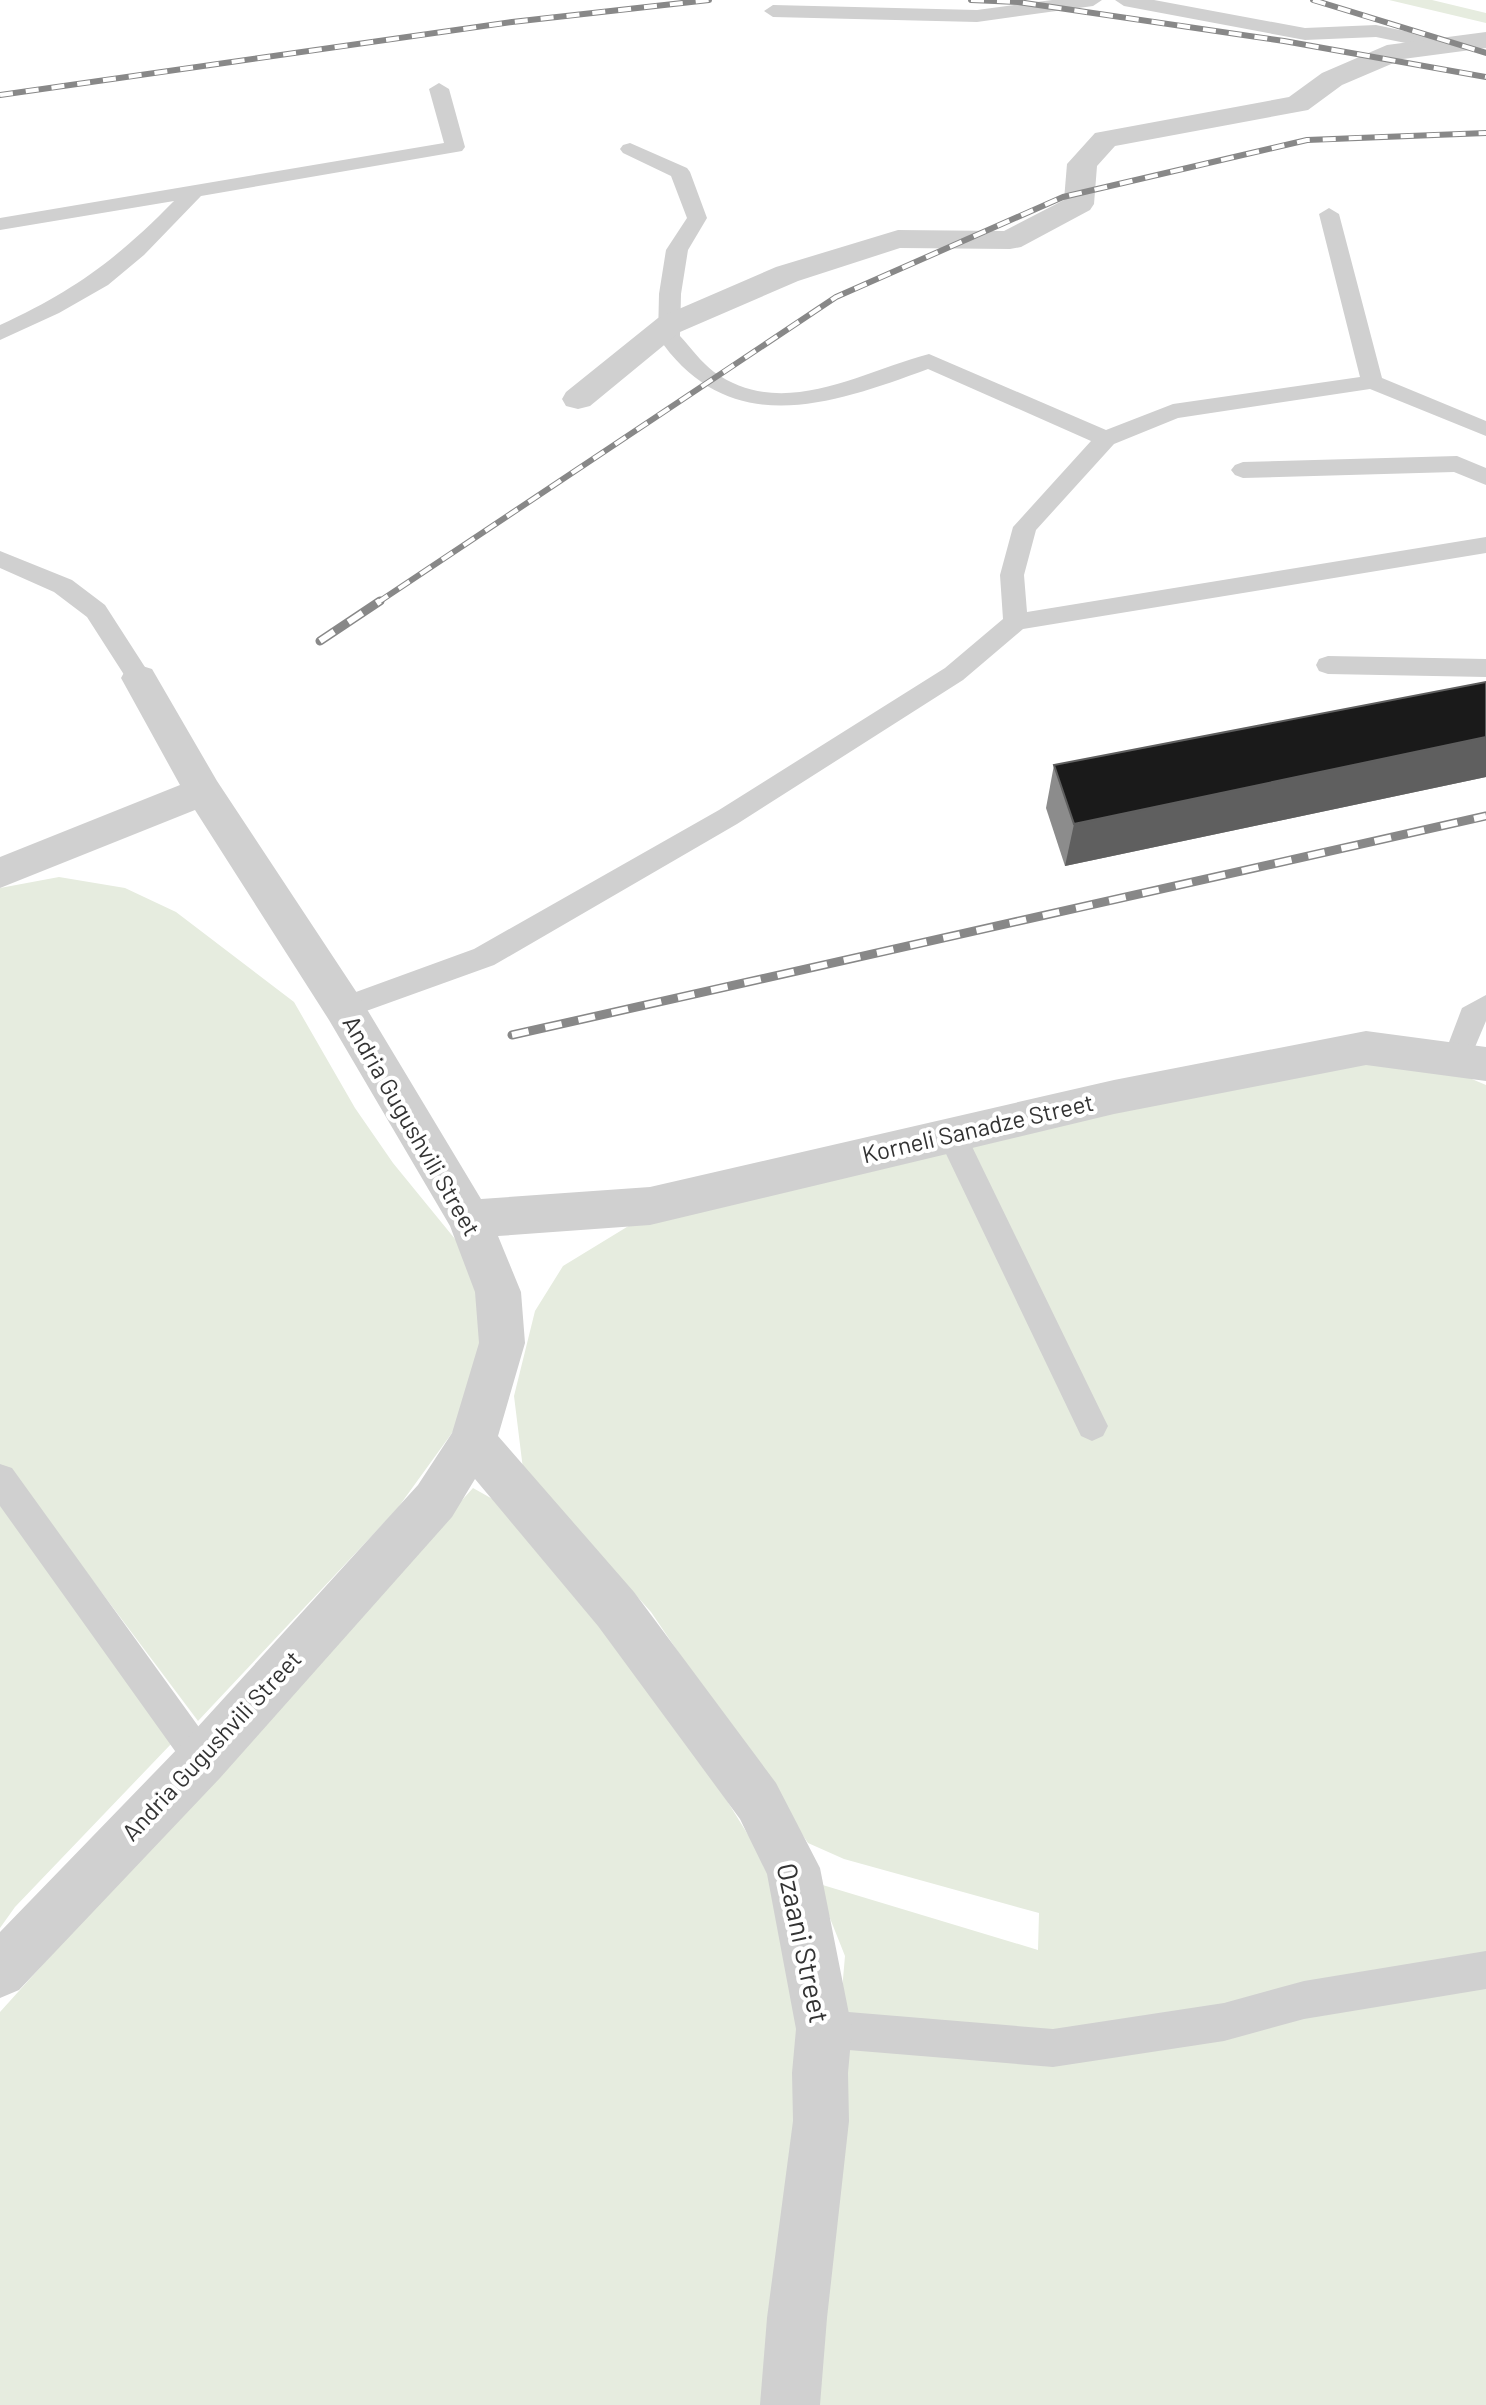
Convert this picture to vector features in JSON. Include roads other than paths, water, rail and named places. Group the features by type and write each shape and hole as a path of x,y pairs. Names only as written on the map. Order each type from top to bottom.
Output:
{"street":[{"path":"578,399 669,325 787,274 898,239 1010,240 1079,204 1082,164 1105,139 1298,104 1332,79 1397,51 1486,40"},
{"name":"Andria Gugushvili Street","path":"0,1971 202,1760 435,1501 473,1441 502,1343 498,1292 469,1219 344,1008 203,791 139,678"},
{"path":"0,873 203,791"},
{"name":"Korneli Sanadze Street","path":"469,1219 650,1206 1114,1097 1366,1048 1472,1061"},
{"name":"Ozaani Street","path":"473,1441 616,1609 758,1801 793,1868 824,2029 820,2073 821,2121 797,2318 790,2405"}],"lane":[{"path":"773,11 977,16 1093,0"},
{"path":"1124,0 1305,34 1376,31 1445,45"},
{"path":"0,224 192,194 455,147 439,89"},
{"path":"630,149 680,172 697,218 677,250 669,337 712,381 770,401 818,400 929,361 1106,439"},
{"path":"0,333 52,309 102,279 192,194"},
{"path":"1329,214 1372,382"},
{"path":"1016,622 1012,575 1025,527 1106,439 1173,411 1372,382 1486,429"},
{"path":"1243,470 1457,464 1486,477"},
{"path":"344,1008 484,957 728,817 954,674 1016,622 1486,545"},
{"path":"0,559 63,586 96,611 139,678"},
{"path":"1328,665 1486,668"},
{"path":"1472,1061 1472,1016 1486,1006"},
{"path":"952,1135 1092,1426"},
{"path":"0,1479 202,1760"},
{"path":"824,2029 1053,2048 1224,2022 1304,2000 1486,1970"}],"railway":[{"path":"0,95 512,22 709,0"},
{"path":"971,0 1018,2 1284,41 1486,77"},
{"path":"1313,0 1486,53"},
{"path":"320,641 836,297 1063,197 1307,140 1486,133"},
{"path":"512,1035 1486,816"}]}
